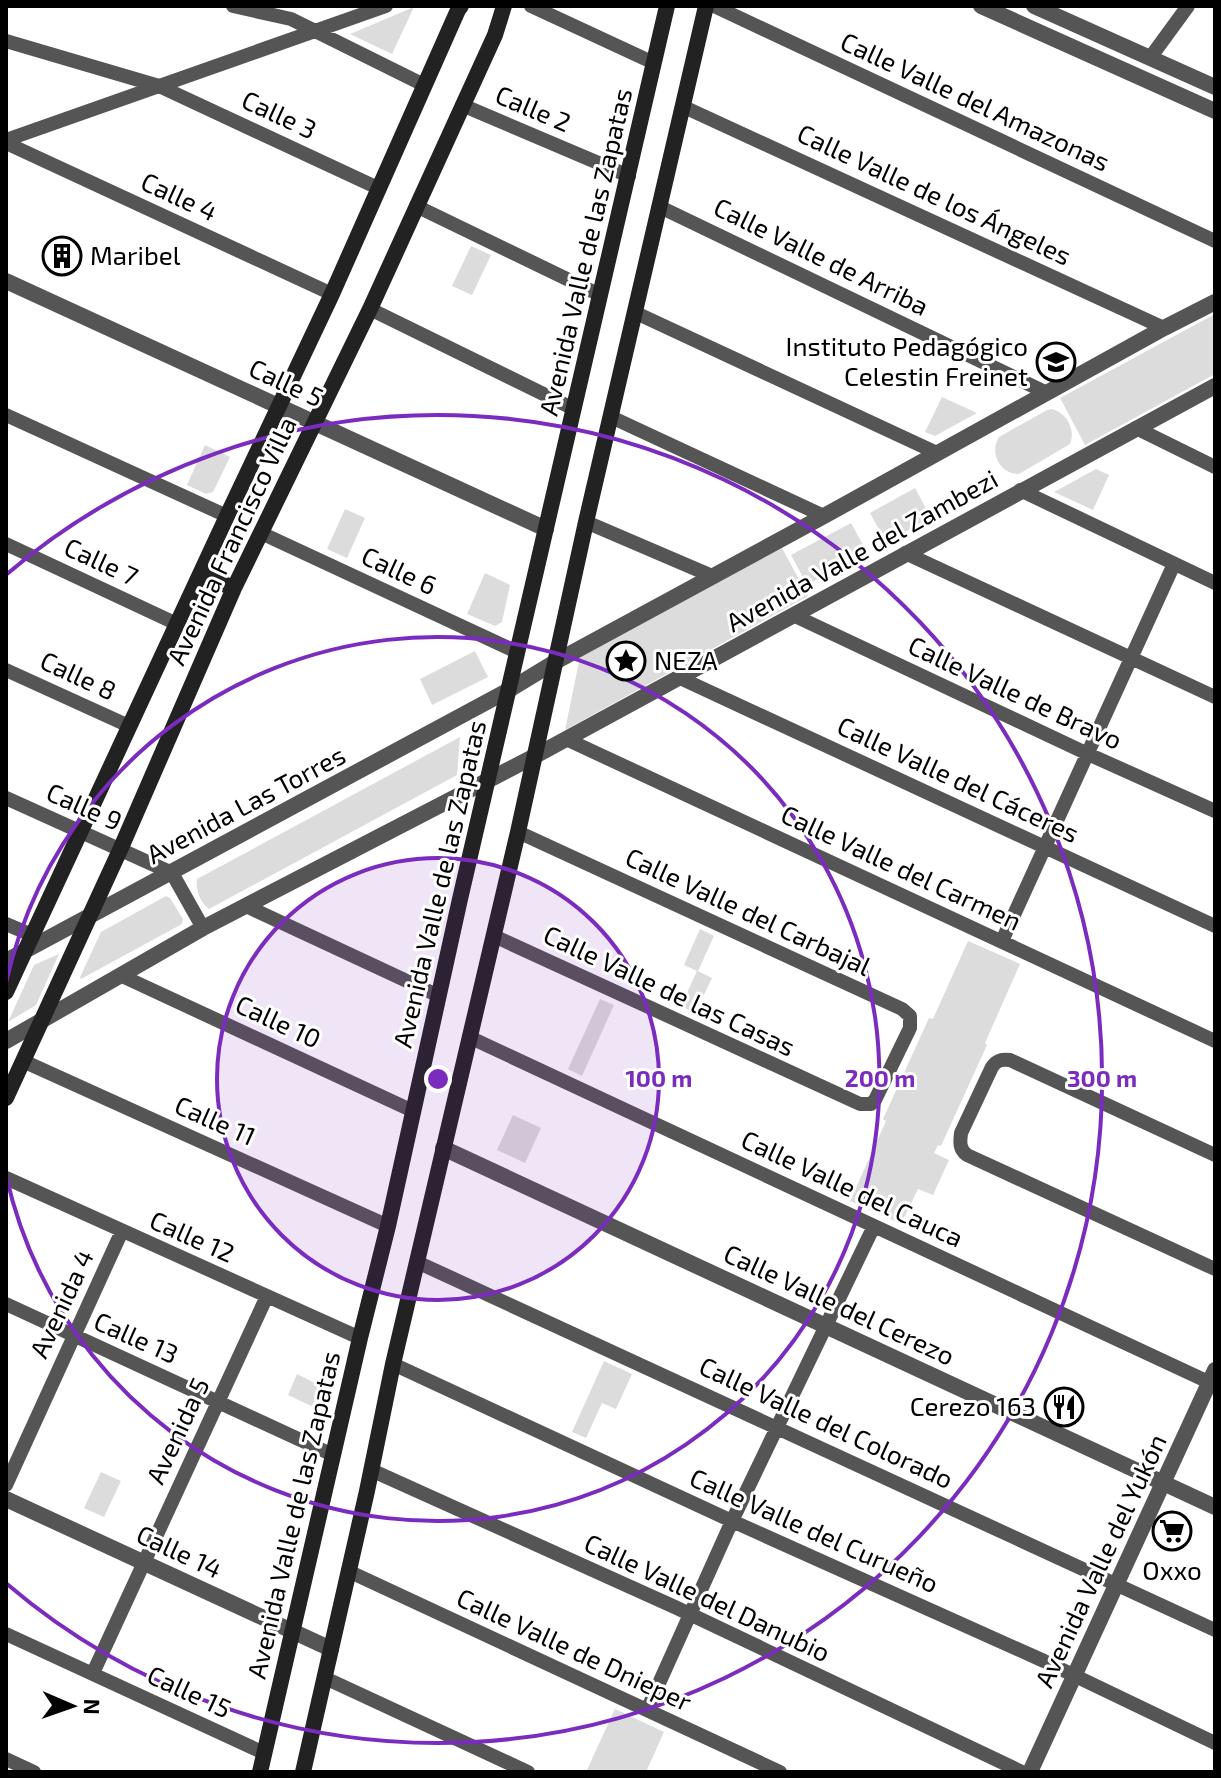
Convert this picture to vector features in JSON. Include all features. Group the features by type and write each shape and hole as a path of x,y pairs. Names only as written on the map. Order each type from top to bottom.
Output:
{"main road":[{"name":"Avenida Francisco Villa","path":"6,992 332,294 461,6"},
{"name":"Avenida Francisco Villa","path":"6,1098 120,850 234,588 370,309 495,35 504,6"},
{"name":"Avenida Valle de las Zapatas","path":"260,1772 667,6"},
{"path":"303,1772 393,1364 706,6"},
{"path":"200,575 234,588"}],"street":[{"path":"233,6 291,19 424,85"},
{"path":"6,142 386,6"},
{"path":"531,6 654,63"},
{"name":"Calle Valle del Amazonas","path":"714,6 1215,241"},
{"path":"981,6 1215,111"},
{"path":"1150,58 1188,6"},
{"path":"1027,28 1040,7 1215,87"},
{"name":"Calle 3","path":"6,41 159,86 378,188"},
{"name":"Calle 2","path":"462,105 629,176"},
{"name":"Calle Valle de los Ángeles","path":"684,107 1164,328"},
{"name":"Calle 4","path":"6,142 332,294"},
{"path":"416,206 600,295"},
{"name":"Calle Valle de Arriba","path":"660,207 1047,393"},
{"name":"Calle 5","path":"6,281 546,529"},
{"name":"Avenida Valle del Zambezi","path":"509,690 1215,302"},
{"path":"370,309 574,409"},
{"path":"636,313 937,453"},
{"name":"Avenida Valle del Zambezi","path":"489,780 1215,386"},
{"path":"6,415 227,516"},
{"path":"611,417 824,516"},
{"path":"1136,428 1215,467"},
{"path":"1020,490 1215,583"},
{"path":"586,522 712,576"},
{"name":"Calle 6","path":"261,533 517,652"},
{"name":"Calle 7","path":"6,544 177,624"},
{"path":"905,553 1215,697"},
{"path":"1002,941 1174,564"},
{"name":"Calle Valle de Bravo","path":"795,616 1215,811"},
{"name":"Calle 8","path":"6,670 129,726"},
{"name":"Calle Valle del Cáceres","path":"680,678 1215,926"},
{"name":"Avenida Las Torres","path":"6,961 509,690"},
{"name":"Calle Valle del Carmen","path":"566,739 1215,1041"},
{"path":"6,1041 203,928 489,780"},
{"name":"Calle 9","path":"6,798 172,873"},
{"name":"Calle Valle del Carbajal","path":"518,832 902,1009 910,1016 910,1028 893,1063"},
{"path":"172,873 203,928"},
{"path":"246,906 439,996"},
{"path":"6,924 32,935"},
{"name":"Calle Valle de las Casas","path":"494,936 860,1104 871,1104 875,1100 893,1063"},
{"name":"Calle 10","path":"122,976 413,1111"},
{"name":"Calle Valle del Cauca","path":"469,1037 874,1226 1213,1379"},
{"path":"1215,1155 1010,1060 995,1063 961,1133 961,1147 967,1155 1215,1269"},
{"name":"Calle 11","path":"23,1061 388,1226"},
{"name":"Calle Valle del Cerezo","path":"443,1148 1215,1507"},
{"name":"Calle 12","path":"6,1178 360,1338"},
{"path":"647,1710 776,1427 874,1226"},
{"name":"Avenida 4","path":"6,1485 122,1231"},
{"name":"Calle Valle del Colorado","path":"417,1262 1215,1630"},
{"name":"Avenida 5","path":"93,1673 267,1296"},
{"name":"Calle 13","path":"6,1304 333,1455"},
{"name":"Calle Valle del Curueño","path":"393,1364 1044,1661 1215,1743"},
{"name":"Avenida Valle del Yukón","path":"1030,1772 1213,1379"},
{"name":"Calle Valle del Danubio","path":"371,1470 690,1615 1022,1772"},
{"name":"Calle 14","path":"6,1499 331,1649"},
{"name":"Calle Valle de Dnieper","path":"348,1571 780,1772"},
{"name":"Calle 15","path":"6,1634 264,1753"},
{"path":"325,1678 528,1772"},
{"path":"6,1759 28,1771"}],"shaded area":[{"path":"414,7 392,54 350,34"},
{"path":"471,246 491,255 472,295 452,286"},
{"path":"1215,314 1215,374 1085,445 1060,398"},
{"path":"942,397 977,413 935,436 925,432"},
{"path":"1052,409 1062,414 1069,423 1072,433 1070,444 1019,474 1002,467 995,450 999,437"},
{"path":"205,445 230,457 213,492 206,494 187,485"},
{"path":"1096,469 1109,475 1093,510 1054,492"},
{"path":"915,488 931,518 886,542 870,513"},
{"path":"345,509 365,518 347,558 327,549"},
{"path":"851,523 867,552 807,585 791,555"},
{"path":"782,548 808,596 565,730 580,657"},
{"path":"485,573 510,585 502,622 495,626 467,614"},
{"path":"475,651 488,677 432,705 420,679"},
{"path":"460,737 457,775 209,909 203,904 197,879"},
{"path":"166,896 183,919 182,924 81,979 101,932"},
{"path":"700,929 714,936 698,971 712,978 695,1013 681,1006 697,971 684,965"},
{"path":"968,941 1020,964 985,1043 987,1045 941,1146 938,1145 934,1153 949,1160 933,1195 918,1189 901,1224 850,1201 886,1121 883,1119"},
{"path":"59,954 36,1005 8,1022 34,965"},
{"path":"600,999 614,1005 582,1076 568,1069"},
{"path":"513,1115 541,1128 525,1163 497,1150"},
{"path":"604,1361 632,1374 616,1409 602,1403 586,1438 572,1432"},
{"path":"297,1374 325,1388 320,1410 288,1395"},
{"path":"101,1472 121,1481 104,1517 84,1508"},
{"path":"615,1709 664,1732 646,1772 586,1772"}],"place":[{"name":"Maribel","path":"62,256"},
{"name":"Instituto Pedagógico Celestin Freinet","path":"1056,362"},
{"name":"NEZA","path":"626,661"},
{"name":"Cerezo 163","path":"1064,1407"},
{"name":"Oxxo","path":"1172,1531"}]}
